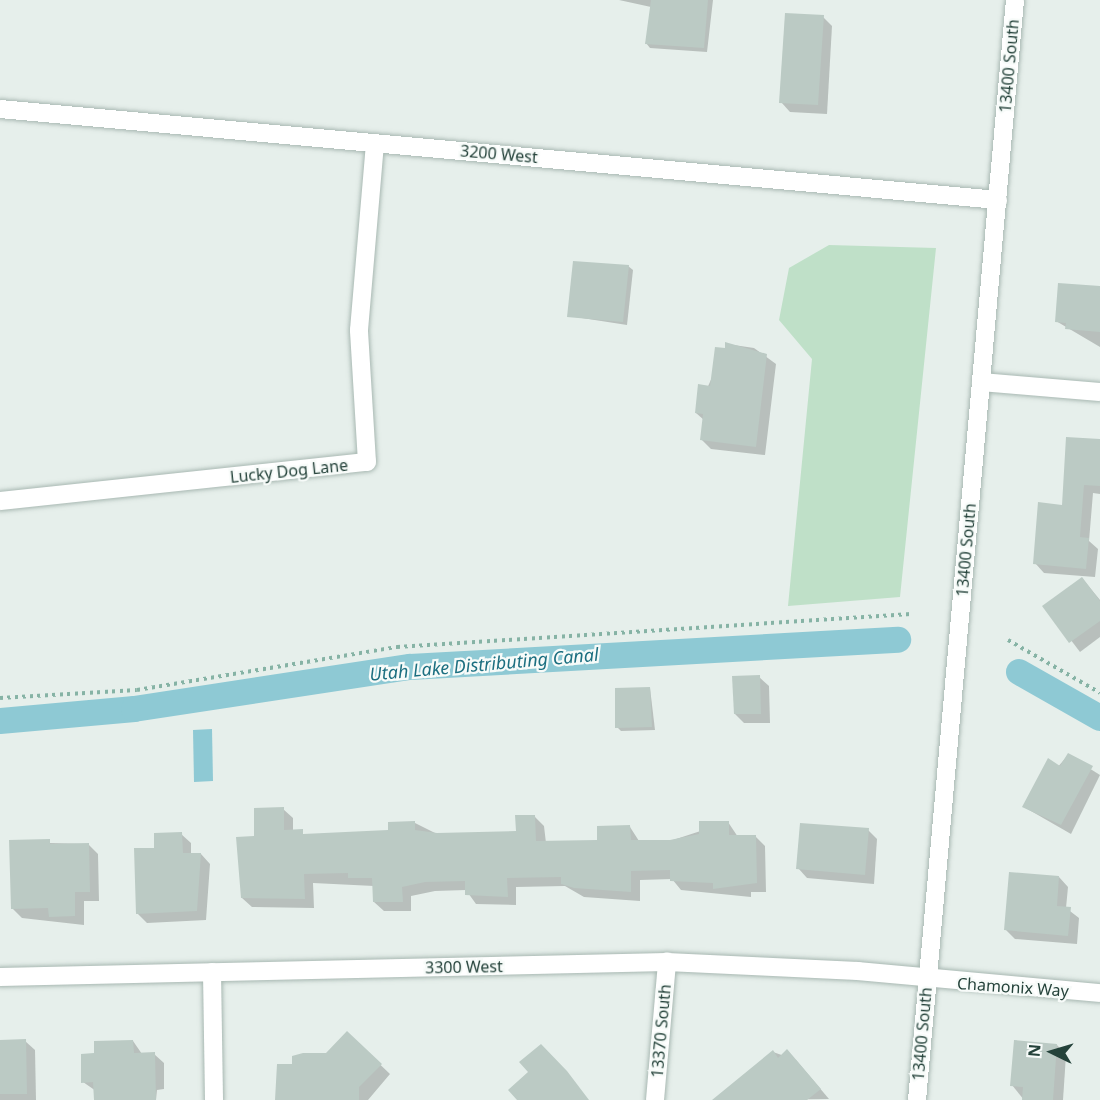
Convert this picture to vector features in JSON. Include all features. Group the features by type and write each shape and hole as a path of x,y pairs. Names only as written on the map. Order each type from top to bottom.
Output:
{"street":[{"name":"13400 South","path":"917,1100 1015,0"},
{"name":"3200 West","path":"0,110 998,200"},
{"name":"Lucky Dog Lane","path":"0,501 367,462 359,330 375,144"},
{"path":"981,382 1100,392"},
{"name":"3300 West","path":"0,977 667,962 786,966 927,981"},
{"name":"13370 South","path":"655,1100 667,962"},
{"path":"212,972 214,1100"},
{"name":"Chamonix Way","path":"927,981 1100,993"}],"path":[{"path":"0,698 137,690 397,647 910,614"},
{"path":"1008,640 1100,693"}],"green space":[{"path":"829,245 936,248 900,597 788,606 812,359 779,320 789,268"}],"water":[{"path":"212,729 213,781 194,782 193,730"}],"building":[{"path":"651,0 708,0 704,48 645,44"},
{"path":"785,13 824,15 818,105 779,103"},
{"path":"573,261 629,265 623,322 567,317"},
{"path":"1058,283 1100,286 1100,332 1065,329 1066,323 1055,322"},
{"path":"725,342 767,354 756,447 700,440 703,414 695,413 698,384 710,386 715,347 725,348"},
{"path":"1066,437 1100,439 1100,486 1084,485 1080,537 1089,538 1086,569 1033,564 1038,502 1062,505"},
{"path":"1082,577 1100,601 1100,621 1069,643 1042,606"},
{"path":"760,675 761,714 734,714 732,676"},
{"path":"650,687 652,727 615,728 615,688"},
{"path":"1068,753 1093,766 1061,825 1022,807 1048,758 1060,766"},
{"path":"284,807 284,830 303,829 303,834 388,830 388,822 415,821 415,830 437,833 516,831 515,815 535,815 536,841 597,840 597,826 630,825 631,840 670,840 699,834 699,821 729,821 729,835 756,835 757,883 713,889 713,883 670,881 670,870 631,871 631,892 574,888 561,884 561,877 507,878 508,897 465,895 465,881 425,882 402,887 403,902 373,902 372,878 348,878 348,873 304,874 305,899 241,898 236,837 254,836 254,808"},
{"path":"800,823 869,828 865,875 796,869"},
{"path":"182,832 183,853 201,853 197,911 136,914 134,848 154,848 154,833"},
{"path":"50,839 50,844 89,843 90,892 75,892 75,916 49,917 48,908 11,909 9,840"},
{"path":"1009,872 1059,876 1057,906 1071,907 1068,936 1004,930"},
{"path":"347,1031 382,1064 359,1087 359,1100 275,1100 277,1064 292,1064 292,1056 303,1053 326,1053"},
{"path":"26,1039 27,1094 0,1094 0,1040"},
{"path":"133,1040 134,1053 155,1052 156,1100 94,1100 93,1082 81,1083 81,1054 94,1053 94,1041"},
{"path":"1014,1040 1057,1044 1053,1100 1022,1100 1023,1087 1010,1086"},
{"path":"541,1044 567,1071 589,1100 517,1100 508,1090 528,1072 519,1062"},
{"path":"787,1049 821,1089 807,1100 712,1100 773,1050 778,1058"}],"waterway":[{"name":"Utah Lake Distributing Canal","path":"0,721 134,709 410,667 898,640"},
{"name":"Utah Lake Distributing Canal","path":"1019,672 1100,718"}]}
